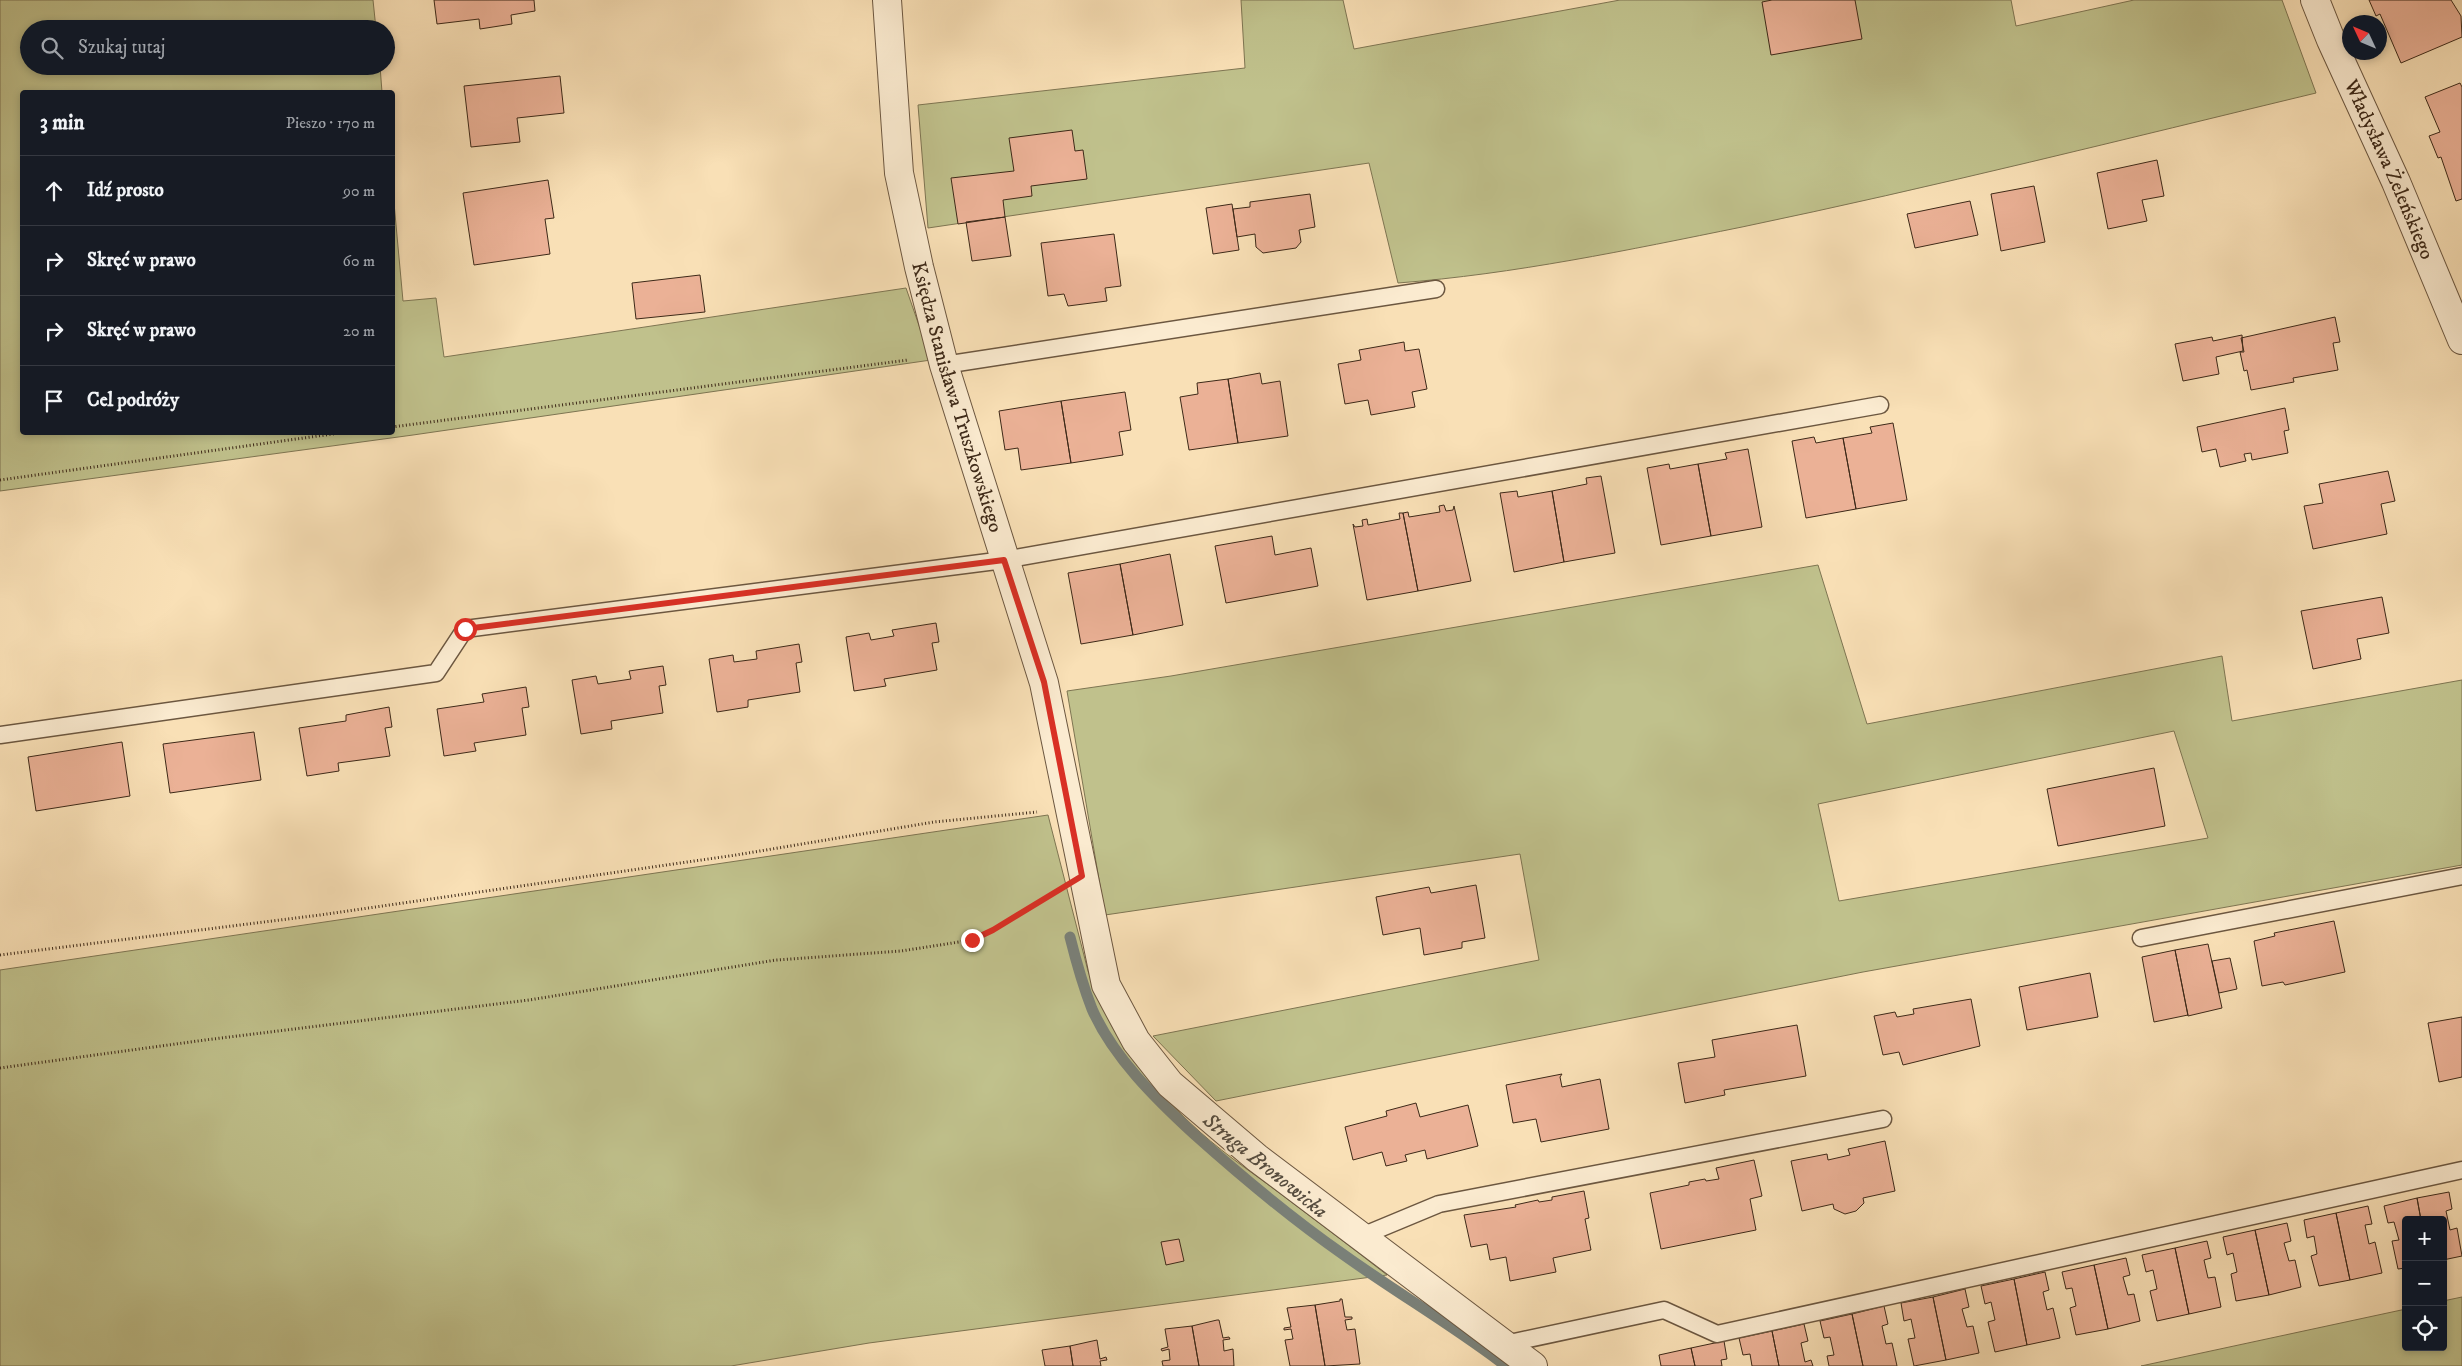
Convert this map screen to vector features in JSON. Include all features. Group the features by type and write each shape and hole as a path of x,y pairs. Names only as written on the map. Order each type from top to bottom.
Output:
{"street":[{"name":"Księdza Stanisława Truszkowskiego","path":"887,0 900,173 919,267 943,361 1004,560 1044,682 1082,876 1106,985 1136,1042 1170,1084 1257,1158 1532,1366"},
{"name":"Władysława Żeleńskiego","path":"2315,0 2331,40 2396,182 2462,340"}],"lane":[{"path":"943,361 1436,289"},
{"path":"0,735 436,673 465,629 1004,560 1880,405"},
{"path":"2141,938 2462,876"},
{"path":"1362,1236 1439,1204 1883,1119"},
{"path":"1505,1344 1664,1310 1717,1334 2462,1170"}],"path":[{"path":"395,427 943,361"},
{"path":"0,480 325,435"},
{"path":"0,955 320,915 736,855 934,822 1069,809"},
{"path":"0,1068 205,1040 528,1000 776,960 902,952 972,940 993,930 1082,876"}],"green space":[{"path":"0,0 373,0 375,20 20,20 20,75 381,75 382,90 20,90 20,435 395,435 395,214 403,301 436,298 444,357 906,288 931,360 413,435 0,491"},
{"path":"1241,0 1343,0 1354,49 1620,0 2011,0 2016,26 2134,0 2282,0 2316,93 1814,212 1571,260 1442,279 1398,283 1369,163 928,228 918,105 1245,68"},
{"path":"1818,565 1867,724 2222,656 2232,721 2462,680 2462,865 1863,972 1216,1101 1153,1036 1539,960 1520,854 1105,915 1067,691 1171,676","holes":["2174,731 2208,838 1839,901 1818,804"]},
{"path":"1048,815 1088,971 1108,1016 1134,1058 1165,1097 1200,1132 1387,1275 869,1343 731,1366 0,1366 0,970"},
{"path":"2462,1297 2462,1366 2141,1366 2402,1310 2402,1351 2447,1351 2447,1300"}],"building":[{"path":"434,0 534,0 535,11 511,15 512,24 480,29 479,19 437,24"},
{"path":"1772,0 1855,0 1862,39 1771,55 1762,2"},
{"path":"2369,0 2451,0 2461,16 2462,37 2401,63 2387,30 2387,15 2376,15"},
{"path":"560,76 564,113 517,118 520,142 471,147 464,86"},
{"path":"2460,83 2462,87 2462,199 2456,201 2441,157 2438,158 2429,136 2440,132 2425,97"},
{"path":"1072,130 1075,151 1083,150 1087,179 1031,186 1032,196 1003,200 1005,217 958,224 951,178 1014,171 1009,138"},
{"path":"2157,160 2164,196 2142,200 2147,221 2108,229 2097,173"},
{"path":"548,180 554,218 545,219 550,254 474,265 463,193"},
{"path":"2034,186 2045,242 2001,251 1991,194"},
{"path":"1310,194 1315,227 1299,230 1301,242 1296,248 1263,253 1256,247 1255,234 1237,237 1233,209 1250,207 1250,202"},
{"path":"1970,201 1978,235 1915,248 1907,214"},
{"path":"1232,204 1239,250 1213,254 1206,208"},
{"path":"1005,217 1011,256 972,261 966,222"},
{"path":"1114,234 1121,286 1105,288 1107,301 1068,306 1064,294 1048,296 1041,243"},
{"path":"700,275 705,312 636,319 632,283"},
{"path":"2335,317 2340,342 2333,343 2338,370 2293,378 2294,382 2251,390 2247,370 2244,371 2240,352 2244,352 2241,338"},
{"path":"2242,335 2243,351 2216,357 2219,374 2183,381 2175,344 2212,337 2213,341"},
{"path":"1404,342 1405,351 1419,349 1427,389 1412,392 1415,407 1371,415 1368,400 1345,404 1338,364 1361,360 1359,350"},
{"path":"1260,373 1262,384 1280,381 1288,436 1238,443 1228,379"},
{"path":"1228,379 1238,443 1189,450 1180,397 1198,394 1197,383"},
{"path":"1125,392 1131,430 1119,432 1123,455 1071,463 1061,401"},
{"path":"1061,401 1071,463 1021,470 1018,448 1005,450 999,411"},
{"path":"2285,408 2289,430 2284,431 2288,453 2252,460 2251,453 2244,454 2246,461 2220,467 2216,449 2202,452 2197,427"},
{"path":"1893,423 1907,500 1856,509 1843,438 1872,433 1870,427"},
{"path":"1814,437 1816,443 1843,438 1856,509 1806,518 1792,441"},
{"path":"1748,449 1762,527 1711,536 1698,464 1727,459 1725,453"},
{"path":"1669,464 1670,469 1698,464 1711,536 1661,545 1647,468"},
{"path":"2388,471 2395,501 2381,504 2387,534 2313,549 2304,506 2323,503 2319,484"},
{"path":"1601,476 1615,553 1564,562 1552,491 1587,484 1586,478"},
{"path":"1517,491 1518,497 1552,491 1564,562 1514,572 1500,493"},
{"path":"1444,505 1446,511 1453,510 1454,506 1471,581 1418,591 1403,513 1408,512 1409,517 1440,512 1439,506"},
{"path":"1399,513 1403,513 1418,591 1367,600 1353,524 1355,527 1363,526 1362,520 1367,519 1368,525 1400,519"},
{"path":"1272,536 1275,555 1311,548 1318,586 1226,603 1215,546"},
{"path":"1170,554 1183,625 1133,635 1120,564"},
{"path":"1120,564 1133,635 1081,644 1068,573"},
{"path":"2382,597 2389,633 2357,639 2361,659 2313,669 2301,611"},
{"path":"936,623 939,642 932,643 937,670 884,679 886,686 854,691 846,637 869,633 871,640 894,636 892,630"},
{"path":"799,644 802,662 796,663 800,692 748,700 748,707 717,712 709,659 733,655 734,662 757,659 756,651"},
{"path":"663,666 666,685 659,686 663,713 611,721 612,729 581,734 572,680 596,676 598,684 631,679 629,671"},
{"path":"526,687 529,707 522,708 526,735 474,743 476,751 444,756 437,709 484,702 482,694"},
{"path":"389,707 392,727 385,728 390,756 338,763 339,771 307,776 299,728 346,721 346,715"},
{"path":"254,732 261,780 170,793 163,744"},
{"path":"122,742 130,796 36,811 28,757"},
{"path":"2154,768 2165,826 2058,846 2047,789"},
{"path":"1476,885 1485,938 1462,942 1462,948 1424,955 1420,928 1383,935 1376,897 1429,887 1431,893"},
{"path":"2334,921 2345,972 2285,985 2283,982 2262,986 2254,941 2275,936 2274,933"},
{"path":"2208,944 2222,1008 2188,1016 2175,950"},
{"path":"2175,950 2188,1015 2154,1022 2142,957"},
{"path":"2230,958 2237,989 2219,993 2212,961"},
{"path":"2090,973 2098,1017 2027,1030 2019,987"},
{"path":"1971,999 1980,1046 1903,1065 1899,1052 1883,1055 1874,1016 1895,1012 1897,1017 1914,1014 1913,1009"},
{"path":"2462,1017 2462,1077 2439,1082 2428,1023"},
{"path":"1797,1025 1806,1076 1724,1090 1725,1095 1685,1103 1678,1063 1715,1057 1712,1040"},
{"path":"1562,1074 1560,1077 1562,1087 1600,1079 1609,1129 1541,1142 1536,1119 1513,1123 1506,1085"},
{"path":"1416,1103 1420,1117 1468,1105 1478,1146 1427,1159 1425,1150 1405,1155 1407,1161 1386,1166 1382,1152 1353,1160 1345,1127 1387,1116 1386,1111"},
{"path":"1885,1141 1895,1191 1863,1198 1864,1203 1856,1211 1845,1214 1834,1209 1833,1204 1802,1211 1791,1161 1827,1154 1828,1160 1850,1155 1848,1149"},
{"path":"1754,1160 1762,1196 1750,1199 1756,1230 1661,1249 1650,1193 1689,1185 1689,1182 1719,1179 1716,1168"},
{"path":"1584,1191 1589,1218 1585,1219 1591,1250 1553,1258 1556,1272 1510,1281 1506,1257 1490,1260 1487,1244 1471,1247 1464,1215 1516,1207 1515,1205 1538,1200 1539,1202 1552,1200 1552,1197"},
{"path":"2449,1192 2452,1209 2446,1211 2450,1230 2457,1228 2462,1256 2447,1259 2447,1216 2420,1216 2417,1198"},
{"path":"2417,1198 2420,1216 2402,1216 2402,1268 2398,1269 2392,1241 2399,1240 2394,1222 2388,1223 2384,1206"},
{"path":"2368,1206 2372,1224 2365,1225 2369,1244 2375,1242 2382,1273 2350,1280 2336,1213"},
{"path":"2336,1213 2350,1280 2319,1286 2311,1256 2317,1254 2314,1236 2307,1238 2304,1220"},
{"path":"2287,1223 2291,1241 2284,1243 2289,1261 2295,1260 2301,1287 2269,1295 2255,1230"},
{"path":"2255,1230 2269,1295 2236,1301 2231,1274 2237,1272 2233,1253 2227,1255 2223,1237"},
{"path":"1179,1239 1184,1261 1166,1265 1161,1242"},
{"path":"2207,1241 2211,1258 2204,1260 2208,1278 2215,1277 2221,1307 2189,1314 2175,1248"},
{"path":"2175,1248 2189,1314 2157,1321 2150,1291 2157,1289 2153,1270 2146,1272 2142,1255"},
{"path":"2126,1258 2130,1275 2123,1277 2128,1295 2134,1294 2140,1321 2108,1329 2094,1265"},
{"path":"2094,1265 2108,1329 2076,1335 2070,1308 2076,1306 2072,1288 2066,1289 2062,1272"},
{"path":"2045,1272 2049,1290 2043,1292 2047,1310 2053,1308 2060,1338 2027,1345 2014,1279"},
{"path":"2014,1279 2027,1345 1995,1352 1988,1322 1995,1320 1991,1302 1985,1304 1981,1286"},
{"path":"1965,1289 1969,1307 1962,1309 1967,1327 1973,1326 1979,1353 1946,1360 1933,1297"},
{"path":"1933,1297 1946,1360 1914,1366 1908,1339 1915,1338 1911,1319 1904,1321 1901,1303"},
{"path":"1342,1299 1345,1317 1352,1317 1352,1319 1345,1320 1347,1330 1355,1329 1360,1364 1325,1366 1315,1305 1340,1301"},
{"path":"1315,1305 1325,1366 1290,1366 1285,1340 1293,1339 1291,1329 1284,1330 1284,1328 1291,1327 1287,1308"},
{"path":"1884,1306 1888,1324 1882,1326 1886,1344 1892,1343 1897,1366 1863,1366 1852,1314"},
{"path":"1852,1314 1863,1366 1829,1366 1827,1356 1834,1355 1830,1337 1824,1338 1820,1321"},
{"path":"1219,1320 1223,1338 1229,1337 1230,1339 1223,1340 1224,1351 1233,1349 1234,1366 1199,1366 1192,1326"},
{"path":"1804,1324 1808,1341 1801,1343 1805,1362 1811,1360 1813,1366 1779,1366 1772,1331"},
{"path":"1192,1326 1199,1366 1163,1366 1162,1361 1170,1360 1169,1349 1162,1351 1161,1349 1168,1347 1165,1329"},
{"path":"1772,1331 1779,1366 1752,1366 1750,1354 1743,1355 1739,1338"},
{"path":"1097,1340 1100,1359 1106,1357 1107,1360 1100,1361 1101,1366 1073,1366 1070,1346"},
{"path":"1724,1341 1727,1359 1721,1360 1722,1366 1695,1366 1691,1348"},
{"path":"1070,1346 1073,1366 1045,1366 1042,1350"},
{"path":"1691,1348 1695,1366 1661,1366 1659,1355"}],"waterway":[{"name":"Struga Bronowicka","path":"1070,937 1092,1009 1101,1027 1123,1060 1165,1106 1230,1166 1305,1227 1506,1366"}],"route":[{"path":"465,629 1004,560 1044,682 1082,876 993,930 972,940"}]}
